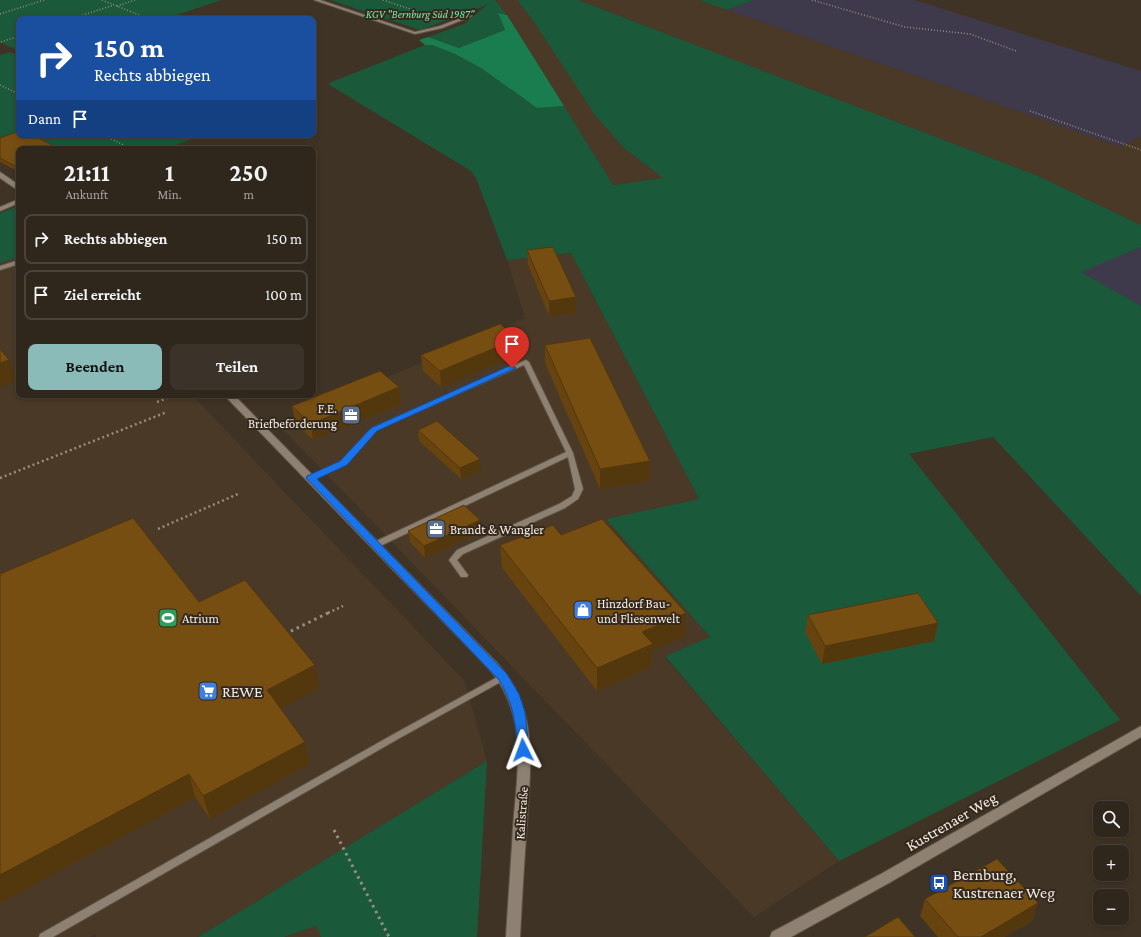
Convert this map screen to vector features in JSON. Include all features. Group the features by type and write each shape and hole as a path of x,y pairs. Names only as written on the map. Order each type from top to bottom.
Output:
{"street":[{"path":"0,174 16,187"},
{"name":"Kalistraße","path":"233,398 503,677 514,694 519,712 523,750 523,791 513,937"},
{"name":"Kustrenaer Weg","path":"777,937 884,879 1141,730"}],"lane":[{"path":"316,0 415,33 427,31 470,16"},
{"path":"0,209 16,202"},
{"path":"0,268 16,263"},
{"path":"311,478 344,463 374,429 526,362 570,453 579,489 575,497 562,506 460,552 453,560 464,575"},
{"path":"375,545 570,453"},
{"path":"44,937 503,677"}],"path":[{"path":"0,14 44,0"},
{"path":"102,0 142,16"},
{"path":"117,6 135,0"},
{"path":"383,0 452,23"},
{"path":"812,0 905,27 970,34 1016,51"},
{"path":"80,16 114,5"},
{"path":"1,42 16,37"},
{"path":"0,85 16,93"},
{"path":"1030,110 1141,150"},
{"path":"109,138 126,146"},
{"path":"158,402 168,398"},
{"path":"0,478 167,412"},
{"path":"158,529 240,493"},
{"path":"278,638 343,606"},
{"path":"334,830 390,937"}],"shaded area":[{"path":"495,0 517,0 522,5 624,148 664,178 613,185 507,15"},
{"path":"578,0 699,0 1121,147 1141,136 1141,225 1038,176"},
{"path":"754,0 914,0 1141,71 1141,136 1121,147 727,10"},
{"path":"1141,247 1141,306 1080,272"},
{"path":"571,253 699,499 606,519 710,637 665,657 839,861 754,917 278,424 525,318 507,260"},
{"path":"16,257 16,398 195,398 464,680 487,761 198,937 96,937 95,934 90,937 0,937 0,262"},
{"path":"316,926 321,937 284,937"}],"green space":[{"path":"0,0 221,0 174,16 16,16 16,50 0,42"},
{"name":"KGV \"Bernburg Süd 1987\"","path":"330,0 495,0 507,15 498,13 505,30 459,48 428,37 464,24 487,5 420,30"},
{"path":"517,0 578,0 1038,176 1141,225 1141,247 1081,272 1141,306 1141,596 993,437 909,454 1120,720 839,861 665,656 710,637 606,519 699,499 571,253 507,260 476,178 471,171 328,84 425,45 432,45 455,54 481,68 537,108 564,106 613,185 663,178 624,148 595,115 532,19"},
{"path":"699,0 754,0 727,10"},
{"path":"498,13 507,15 564,106 537,108 481,68 455,54 432,45 425,45 419,40 428,37 459,48 505,30"},
{"path":"10,52 16,55 16,136 0,143 0,55"},
{"path":"30,138 195,138 173,146 46,146"},
{"path":"16,207 16,258 0,263 0,213"},
{"path":"487,761 477,937 321,937 316,926 284,937 198,937"}],"building":[{"path":"16,132 16,138 38,138 54,146 16,146 16,166 0,158 0,138"},
{"path":"553,247 576,297 549,301 527,250"},
{"path":"500,324 519,338 440,371 421,355"},
{"path":"590,338 650,461 600,469 545,345"},
{"path":"0,349 9,360 0,363"},
{"path":"380,371 399,387 311,424 292,406 312,398 316,398 316,396"},
{"path":"437,421 480,459 460,468 418,430"},
{"path":"464,505 480,520 424,546 408,531"},
{"path":"133,518 199,602 245,580 315,665 267,690 305,742 203,796 189,774 0,875 0,574"},
{"path":"602,519 686,613 642,632 653,644 597,668 500,545 553,525 561,535"},
{"path":"918,593 938,623 825,646 808,615"},
{"path":"997,859 1038,903 981,937 958,937 925,899"},
{"path":"898,917 915,937 865,937"}],"place":[{"name":"F.E. Briefbeförderung","path":"351,415"},
{"name":"Brandt & Wangler","path":"436,529"},
{"name":"Hinzdorf Bau- und Fliesenwelt","path":"583,610"},
{"name":"Atrium","path":"168,618"},
{"name":"REWE","path":"208,691"},
{"name":"Bernburg, Kustrenaer Weg","path":"939,883"}],"route":[{"path":"512,368 374,429 344,463 311,478 503,677 514,694 519,712 523,750"}]}
